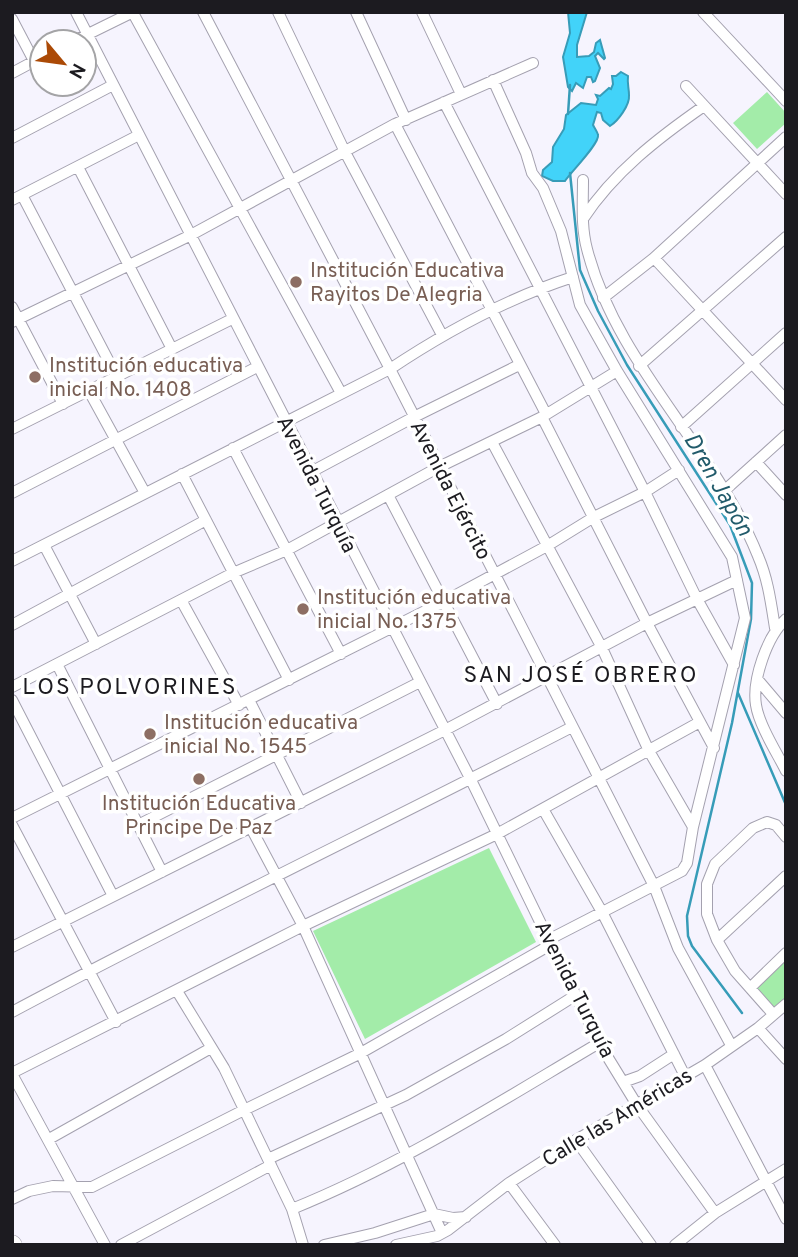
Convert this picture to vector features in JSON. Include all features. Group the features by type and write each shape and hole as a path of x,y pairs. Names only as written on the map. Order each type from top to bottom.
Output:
{"street":[{"name":"Avenida Turquía","path":"76,12 85,28"},
{"path":"98,29 133,12 341,393"},
{"name":"Avenida Ejército","path":"203,12 390,369 654,886 678,948 731,1045"},
{"path":"278,12 345,152 442,335"},
{"path":"356,12 401,122 491,311 647,624 698,723 714,748"},
{"path":"422,12 461,94"},
{"path":"703,12 786,101"},
{"path":"12,19 28,44"},
{"name":"Avenida Turquía","path":"98,54 471,780 599,1043 637,1105 715,1213"},
{"path":"15,320 190,236 401,122 533,63"},
{"path":"12,72 28,64"},
{"path":"12,1199 40,1188 92,1187 359,1054 602,912 682,871 687,863 693,827 745,618 732,557 617,371 580,305 561,230 542,188 532,173 526,153 493,80"},
{"path":"12,138 113,85"},
{"path":"686,86 786,194"},
{"path":"444,102 645,492 697,599 734,665"},
{"path":"583,219 595,201 637,157 704,106"},
{"path":"117,377 73,293 17,198 139,135"},
{"path":"603,298 654,258 786,138"},
{"path":"78,167 172,349"},
{"path":"583,180 586,247 603,298 639,366 724,491 758,554 768,583 775,628"},
{"path":"639,366 786,237"},
{"path":"654,258 786,400"},
{"path":"13,560 390,369 442,335 538,288 573,277"},
{"path":"12,307 15,320 63,404"},
{"path":"12,429 232,319"},
{"path":"681,427 786,333"},
{"path":"311,472 519,365"},
{"path":"12,493 257,367"},
{"path":"12,687 233,573 287,550 439,467 544,415 617,371"},
{"path":"89,391 145,493"},
{"path":"724,491 786,435"},
{"path":"492,442 602,648 649,751 693,827"},
{"path":"233,448 341,654"},
{"path":"756,462 786,495"},
{"path":"12,818 443,602 547,546 594,517 645,492 679,470"},
{"path":"182,474 289,680"},
{"path":"387,495 497,704"},
{"path":"12,625 206,520"},
{"path":"44,545 96,644"},
{"path":"12,947 497,704 647,624 737,580"},
{"path":"181,600 277,754 301,803"},
{"path":"786,619 775,628 767,646 758,680 756,705 786,771"},
{"path":"57,663 162,872"},
{"path":"758,680 786,713"},
{"path":"138,825 420,682"},
{"path":"12,700 113,896"},
{"path":"105,1245 12,1073 303,926 497,834 698,723"},
{"path":"12,1012 572,727"},
{"path":"543,809 602,912 685,1076"},
{"path":"773,1014 735,971 717,940 707,914 707,884 715,864 753,828 767,822 776,825 786,838"},
{"path":"12,825 116,1022"},
{"path":"251,828 303,926 433,1214 445,1232 396,1245"},
{"path":"717,940 786,876"},
{"path":"750,988 786,953"},
{"path":"177,991 211,1048 270,1162 292,1209 303,1245"},
{"path":"121,1245 270,1162 384,1106 506,1039 576,995"},
{"name":"Calle las Américas","path":"445,1232 509,1183 576,1140 705,1065 786,1004"},
{"path":"758,1027 786,1059"},
{"path":"292,1209 340,1190 407,1156 599,1043"},
{"path":"49,1139 211,1048"},
{"path":"623,1082 640,1076 674,1054"},
{"path":"705,1065 786,1219"},
{"path":"576,1140 651,1245"},
{"path":"675,1245 715,1213 786,1169"},
{"path":"509,1183 555,1245"},
{"path":"324,1245 374,1233 433,1214 466,1217"}],"green space":[{"path":"767,92 786,113 786,123 757,149 733,123"},
{"path":"489,848 536,942 365,1039 313,931"},
{"path":"786,960 786,998 773,1008 755,989"}],"water":[{"path":"568,12 587,12 577,45 577,57 589,56 600,40 605,58 598,53 595,56 600,68 595,81 587,77 583,88 576,83 572,91 568,87 563,57 570,33"},
{"path":"621,72 628,76 629,95 626,108 620,117 610,126 603,120 601,113 597,112 593,125 598,134 597,139 565,181 553,181 542,176 543,170 552,162 553,147 564,129 566,115 581,103 596,105 596,95 600,96 611,89 612,76"}],"waterway":[{"name":"Dren Japón","path":"568,114 570,85"},
{"name":"Dren Japón","path":"570,173 580,270 598,311 627,365 730,525 752,583 751,619 732,723 687,916 688,936 692,946 742,1013"},
{"path":"738,693 786,805"}],"place":[{"name":"Institución Educativa Rayitos De Alegria","path":"296,282"},
{"name":"Institución educativa inicial No. 1408","path":"35,377"},
{"name":"Institución educativa inicial No. 1375","path":"303,609"},
{"name":"Institución educativa inicial No. 1545","path":"150,734"},
{"name":"Institución Educativa Principe De Paz","path":"199,779"}],"district":[{"name":"SAN JOSÉ OBRERO","path":"581,674"},
{"name":"LOS POLVORINES","path":"130,686"}]}
